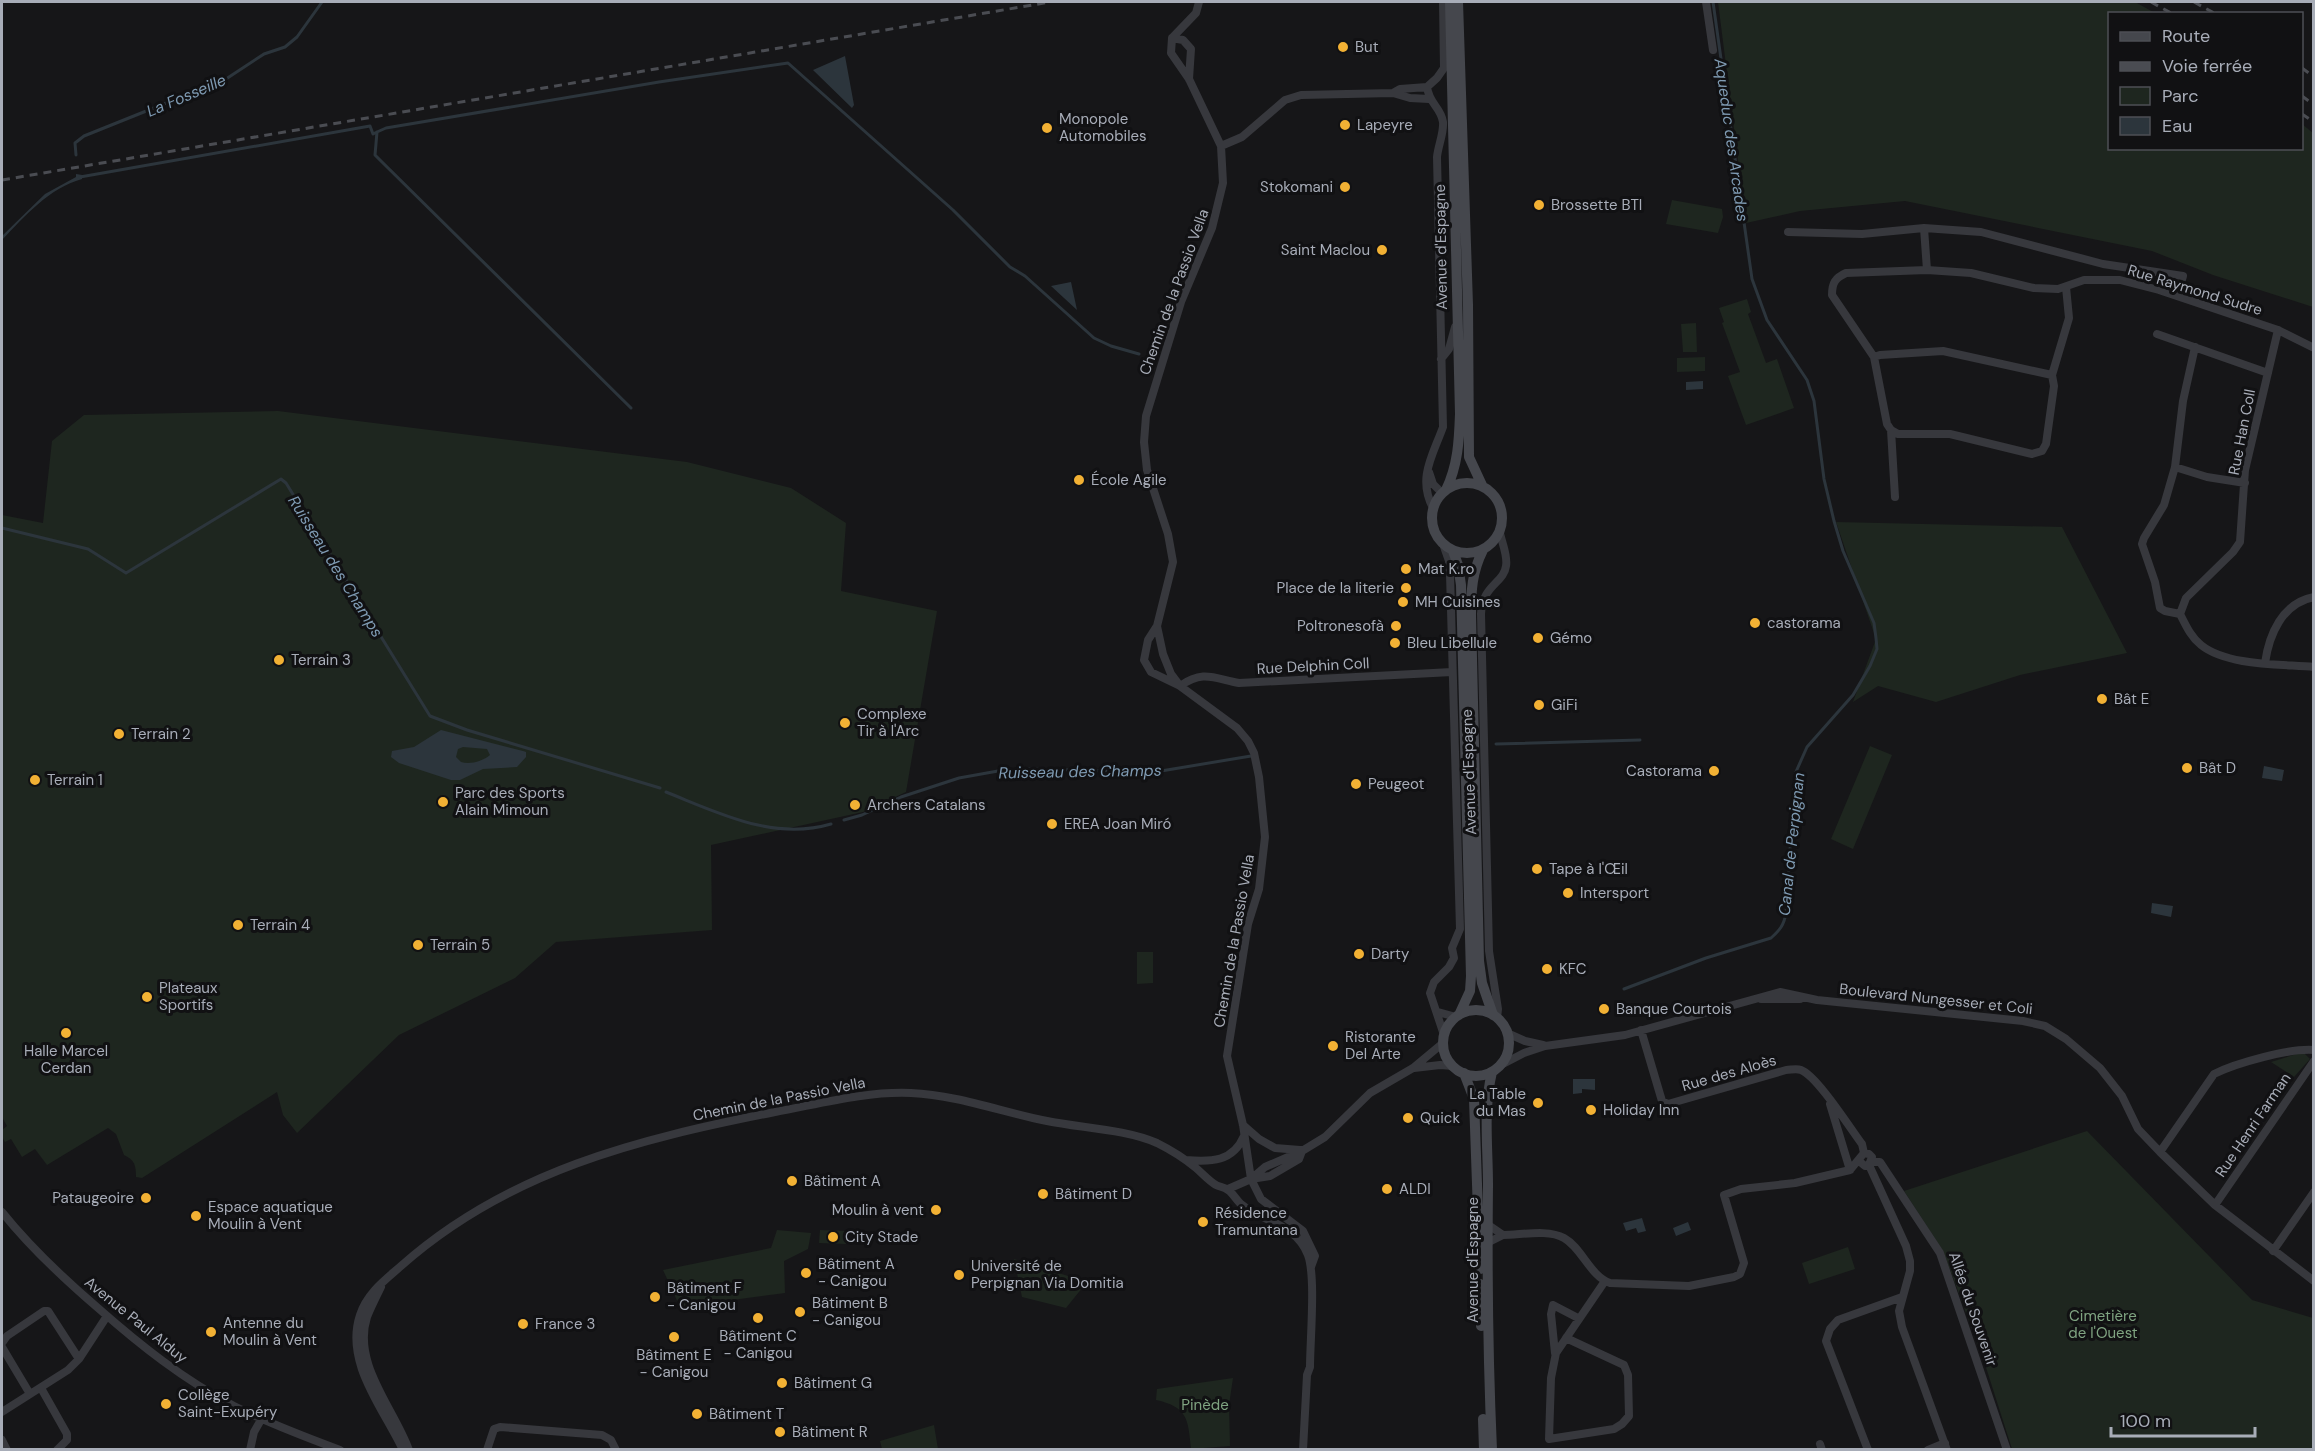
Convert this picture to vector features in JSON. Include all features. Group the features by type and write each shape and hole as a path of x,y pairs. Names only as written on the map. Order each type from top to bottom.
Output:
{"main road":[{"name":"Avenue d'Espagne","path":"1444,491 1453,473 1459,445 1450,2"},
{"name":"Avenue d'Espagne","path":"1458,2 1468,305 1469,457 1482,485"},
{"path":"1464,483 1482,485 1495,496 1500,504 1503,515 1500,533 1493,543 1483,550 1472,554 1453,551 1443,544 1434,530 1433,508 1444,491 1464,483"},
{"name":"Avenue d'Espagne","path":"1483,550 1473,577 1471,615 1479,961 1482,983 1495,1016"},
{"name":"Avenue d'Espagne","path":"1453,551 1461,585 1471,975 1470,991 1458,1016"},
{"path":"1476,1010 1495,1016 1507,1033 1508,1051 1495,1069 1478,1076 1464,1073 1453,1066 1448,1060 1444,1039 1451,1022 1458,1016 1476,1010"},
{"name":"Avenue d'Espagne","path":"1491,1449 1485,1115 1495,1069"},
{"name":"Avenue d'Espagne","path":"1464,1073 1474,1099 1476,1117 1484,1449"}],"street":[{"path":"1172,38 1196,13 1199,2"},
{"path":"1393,93 1400,89 1427,87 1444,68 1443,2"},
{"path":"1706,2 1713,50"},
{"name":"Chemin de la Passio Vella","path":"1189,79 1191,49 1183,40 1172,38 1171,53 1189,79 1221,146 1223,183 1219,205 1181,302 1146,416 1144,453 1147,470 1173,556 1157,626 1162,654 1171,674 1180,686 1237,728 1252,748 1259,777 1265,837 1262,872 1248,924 1227,1056 1245,1134 1251,1179 1261,1199 1303,1230 1315,1256 1311,1269"},
{"name":"Avenue d'Espagne","path":"1427,87 1429,99 1438,109 1443,123 1437,157 1443,428 1431,453 1428,468 1426,487 1433,508"},
{"path":"1221,146 1242,137 1285,100 1300,95 1393,93 1410,98 1429,99"},
{"path":"1788,232 1863,234 1924,228 1981,232 2103,264 2183,276 2177,296"},
{"path":"1924,228 1927,270"},
{"name":"Rue Raymond Sudre","path":"1874,357 1832,295 1832,285 1837,277 1854,272 1927,270 1971,273 2034,288 2058,289 2084,280 2120,280 2177,296 2278,330 2313,348"},
{"path":"2052,375 1944,351 1874,357 1887,424 1891,430 1898,434 1950,434 2022,452 2038,453 2046,444 2054,386 2052,375 2069,318 2066,286"},
{"path":"1441,359 1449,349 1452,338 1457,296"},
{"name":"Rue Han Coll","path":"2180,614 2186,598 2234,552 2240,542 2245,470 2278,330"},
{"path":"2157,334 2268,373"},
{"path":"2195,347 2183,401 2175,467 2164,505 2142,544 2155,582 2160,608 2180,614 2192,636 2210,651 2225,657 2313,667"},
{"path":"1891,430 1895,497"},
{"path":"2175,467 2207,477 2245,483"},
{"path":"1428,468 1433,484 1444,491"},
{"name":"Avenue d'Espagne","path":"1495,1016 1498,1009 1489,946 1481,614 1484,595 1504,572 1506,565 1500,533"},
{"name":"Avenue d'Espagne","path":"1443,544 1449,561 1450,574 1460,928 1452,948 1454,958 1449,967 1434,982 1430,993 1438,1012 1444,1039"},
{"path":"2265,663 2267,645 2274,627 2292,606 2303,598 2313,597"},
{"path":"1157,626 1148,640 1144,660 1151,672 1180,686"},
{"name":"Rue Delphin Coll","path":"1180,686 1193,678 1205,675 1239,683 1452,672"},
{"name":"Boulevard Nungesser et Coli","path":"1495,1069 1524,1053 1545,1046 1625,1035 1754,999 1811,999 2023,1021 2044,1026 2067,1039 2100,1068 2122,1096 2138,1129 2160,1152 2215,1204 2313,1281"},
{"path":"1438,1012 1458,1016"},
{"name":"Rue des Aloès","path":"1641,1030 1662,1101 1668,1104 1786,1070 1799,1069 1809,1074 1820,1086 1862,1144 1862,1157 1869,1154 1872,1157 1871,1164"},
{"name":"Boulevard Nungesser et Coli","path":"1507,1033 1524,1041 1545,1046"},
{"path":"1243,1125 1259,1139 1275,1148 1302,1151 1325,1137 1370,1093 1413,1068 1444,1039"},
{"path":"2160,1152 2214,1074 2226,1068 2282,1054 2304,1049 2313,1050"},
{"name":"Rue Henri Farman","path":"2215,1204 2313,1061"},
{"path":"1413,1068 1453,1066"},
{"name":"Chemin de la Passio Vella","path":"382,1283 413,1255 488,1202 595,1156 691,1129 829,1102 898,1093 952,1099 1017,1115 1133,1136 1154,1142 1186,1160 1216,1185 1228,1189 1248,1210 1272,1220 1293,1234 1307,1252 1311,1269 1310,1367 1307,1375 1303,1449"},
{"name":"Rue des Aloès","path":"1829,1100 1850,1170"},
{"path":"1186,1160 1206,1162 1226,1158 1239,1147 1245,1134"},
{"path":"1228,1189 1251,1179 1270,1176 1299,1159 1302,1151"},
{"path":"1487,1244 1503,1235 1548,1234 1563,1237 1605,1281 1689,1286 1734,1277 1740,1274 1744,1263 1724,1195 1741,1189 1795,1183 1850,1170 1862,1157"},
{"name":"Allée du Souvenir","path":"1871,1164 1880,1162 1940,1253 2007,1449"},
{"path":"1871,1164 1906,1246 1910,1271 1899,1311 1902,1327 1946,1446 1928,1449"},
{"path":"2273,1251 2313,1192"},
{"name":"Avenue Paul Alduy","path":"2,1212 52,1267 107,1316 180,1373 235,1406 324,1447 340,1449"},
{"path":"1487,1224 1503,1235"},
{"path":"1556,1353 1605,1281"},
{"path":"382,1283 377,1286 359,1317 357,1351 359,1363 371,1390 403,1449"},
{"path":"382,1283 367,1318 366,1359 409,1449"},
{"path":"1868,1449 1826,1341 1830,1329 1838,1320 1902,1297"},
{"path":"1566,1338 1616,1359 1624,1365 1628,1375 1629,1416 1614,1429 1549,1439 1551,1378 1556,1353 1551,1314 1553,1305 1578,1318"},
{"path":"2,1342 7,1336 44,1311 48,1311 79,1359"},
{"path":"2,1412 68,1370 79,1359 107,1316"},
{"path":"2,1347 30,1394"},
{"path":"41,1388 67,1434 67,1440 57,1449"},
{"path":"250,1449 254,1432 262,1418"},
{"path":"487,1449 494,1429 500,1427 602,1435 611,1440 615,1449"},
{"path":"398,1438 398,1449"},
{"path":"2,1440 7,1449"}],"green space":[{"path":"1718,2 2135,2 2153,12 2108,12 2108,150 2303,150 2303,125 2313,133 2313,307 2213,275 2152,251 1905,201 1800,211 1746,223"},
{"path":"1672,200 1722,209 1723,217 1718,233 1666,224"},
{"path":"1747,299 1751,312 1748,314 1766,363 1777,359 1794,408 1746,425 1728,376 1740,372 1722,323 1724,322 1719,308"},
{"path":"1696,323 1697,352 1683,352 1681,324"},
{"path":"1705,357 1705,371 1677,372 1677,358"},
{"name":"Parc des Sports Alain Mimoun","path":"278,411 687,462 791,488 846,523 841,591 937,611 906,792 863,812 711,845 712,930 556,942 515,978 399,1035 297,1133 283,1115 277,1092 142,1178 136,1177 134,1164 124,1155 116,1134 108,1128 47,1165 35,1149 22,1157 11,1139 5,1142 2,1137 2,1130 7,1126 2,1117 2,515 43,523 52,441 84,415"},
{"path":"1836,522 2062,527 2127,653 2020,675 1936,702 1878,686 1853,702 1876,639"},
{"path":"1870,746 1892,755 1853,849 1831,839"},
{"path":"1137,952 1153,952 1153,983 1137,984"},
{"path":"2303,1052 2310,1059 2294,1077 2271,1062"},
{"name":"Cimetière de l'Ouest","path":"2087,1131 2252,1300 2313,1318 2313,1449 2012,1449 1984,1361 1943,1251 1904,1191"},
{"path":"777,1230 811,1233 808,1249 784,1261 785,1293 680,1307 663,1270 771,1248"},
{"name":"City Stade","path":"820,1230 847,1231 846,1244 819,1243"},
{"path":"1848,1247 1855,1269 1809,1284 1802,1263"},
{"path":"1014,1259 1087,1282 1066,1308 1022,1297"},
{"name":"Pinède","path":"1233,1378 1229,1405 1230,1446 1191,1449 1189,1430 1184,1416 1175,1406 1156,1400 1157,1389"},
{"path":"934,1425 938,1449 882,1449 880,1441"}],"water":[{"path":"845,56 854,105 852,108 813,70"},
{"path":"76,174 82,175 82,179 48,196 2,240 2,236 45,194 76,177"},
{"path":"1071,282 1077,310 1051,286"},
{"path":"1703,381 1703,389 1686,390 1686,382"},
{"path":"441,730 523,751 526,752 526,757 517,767 483,769 460,780 451,780 399,763 391,757 392,751 414,747","holes":["463,747 487,749 490,755 476,762 461,762 456,757 458,749"]},
{"path":"2264,766 2284,770 2282,781 2262,778"},
{"path":"2152,903 2173,906 2171,917 2151,913"},
{"path":"1573,1079 1595,1079 1595,1090 1582,1089 1582,1093 1573,1094"},
{"path":"1642,1218 1646,1231 1638,1233 1636,1228 1626,1231 1623,1223"},
{"path":"1688,1222 1691,1230 1676,1236 1673,1228"}],"waterway":[{"name":"La Fosseille","path":"76,155 75,143 84,136 226,79 264,54 285,47 297,37 322,2"},
{"name":"Canal de Perpignan","path":"1624,989 1706,958 1771,938 1779,930 1786,913 1795,774 1807,747 1853,695 1877,649 1874,623 1843,551 1834,521 1824,479 1814,401 1807,380 1767,320 1752,279 1713,2"},
{"path":"377,132 386,128 659,82 788,63 953,210 1010,267 1025,276 1094,338 1111,346 1139,354"},
{"path":"80,177 370,126 373,134 377,132"},
{"path":"377,132 375,155 631,408"},
{"name":"Ruisseau des Champs","path":"2,528 88,549 126,573 281,479 286,483 430,716 467,730 660,788"},
{"name":"Ruisseau des Champs","path":"1496,744 1640,740"},
{"name":"Ruisseau des Champs","path":"844,820 862,815 901,797 959,778 998,771 1030,769 1155,772 1251,756"},
{"name":"Ruisseau des Champs","path":"666,792 726,816 767,827 788,829 831,824"}],"railway":[{"path":"2,180 1050,2"},
{"path":"2151,2 2169,12"},
{"path":"2194,2 2212,12"},
{"path":"2303,69 2314,77"},
{"path":"2303,97 2314,105"},
{"path":"2303,115 2314,122"}],"place":[{"name":"But","path":"1343,47"},
{"name":"Lapeyre","path":"1345,125"},
{"name":"Monopole Automobiles","path":"1047,128"},
{"name":"Stokomani","path":"1345,187"},
{"name":"Brossette BTI","path":"1539,205"},
{"name":"Saint Maclou","path":"1382,250"},
{"name":"École Agile","path":"1079,480"},
{"name":"Mat K.ro","path":"1406,569"},
{"name":"Place de la literie","path":"1406,588"},
{"name":"MH Cuisines","path":"1403,602"},
{"name":"castorama","path":"1755,623"},
{"name":"Poltronesofà","path":"1396,626"},
{"name":"Gémo","path":"1538,638"},
{"name":"Bleu Libellule","path":"1395,643"},
{"name":"Terrain 3","path":"279,660"},
{"name":"Bât E","path":"2102,699"},
{"name":"GiFi","path":"1539,705"},
{"name":"Complexe Tir à l'Arc","path":"845,723"},
{"name":"Terrain 2","path":"119,734"},
{"name":"Bât D","path":"2187,768"},
{"name":"Castorama","path":"1714,771"},
{"name":"Terrain 1","path":"35,780"},
{"name":"Peugeot","path":"1356,784"},
{"name":"Parc des Sports Alain Mimoun","path":"443,802"},
{"name":"Archers Catalans","path":"855,805"},
{"name":"EREA Joan Miró","path":"1052,824"},
{"name":"Tape à l'Œil","path":"1537,869"},
{"name":"Intersport","path":"1568,893"},
{"name":"Terrain 4","path":"238,925"},
{"name":"Terrain 5","path":"418,945"},
{"name":"Darty","path":"1359,954"},
{"name":"KFC","path":"1547,969"},
{"name":"Plateaux Sportifs","path":"147,997"},
{"name":"Banque Courtois","path":"1604,1009"},
{"name":"Halle Marcel Cerdan","path":"66,1033"},
{"name":"Ristorante Del Arte","path":"1333,1046"},
{"name":"La Table du Mas","path":"1538,1103"},
{"name":"Holiday Inn","path":"1591,1110"},
{"name":"Quick","path":"1408,1118"},
{"name":"Bâtiment A","path":"792,1181"},
{"name":"ALDI","path":"1387,1189"},
{"name":"Bâtiment D","path":"1043,1194"},
{"name":"Pataugeoire","path":"146,1198"},
{"name":"Moulin à vent","path":"936,1210"},
{"name":"Espace aquatique Moulin à Vent","path":"196,1216"},
{"name":"Résidence Tramuntana","path":"1203,1222"},
{"name":"City Stade","path":"833,1237"},
{"name":"Bâtiment A - Canigou","path":"806,1273"},
{"name":"Université de Perpignan Via Domitia","path":"959,1275"},
{"name":"Bâtiment F - Canigou","path":"655,1297"},
{"name":"Bâtiment B - Canigou","path":"800,1312"},
{"name":"Bâtiment C - Canigou","path":"758,1318"},
{"name":"France 3","path":"523,1324"},
{"name":"Antenne du Moulin à Vent","path":"211,1332"},
{"name":"Bâtiment E - Canigou","path":"674,1337"},
{"name":"Bâtiment G","path":"782,1383"},
{"name":"Collège Saint-Exupéry","path":"166,1404"},
{"name":"Bâtiment T","path":"697,1414"},
{"name":"Bâtiment R","path":"780,1432"}],"water label":[{"name":"Aqueduc des Arcades","path":"1732,140"}]}
